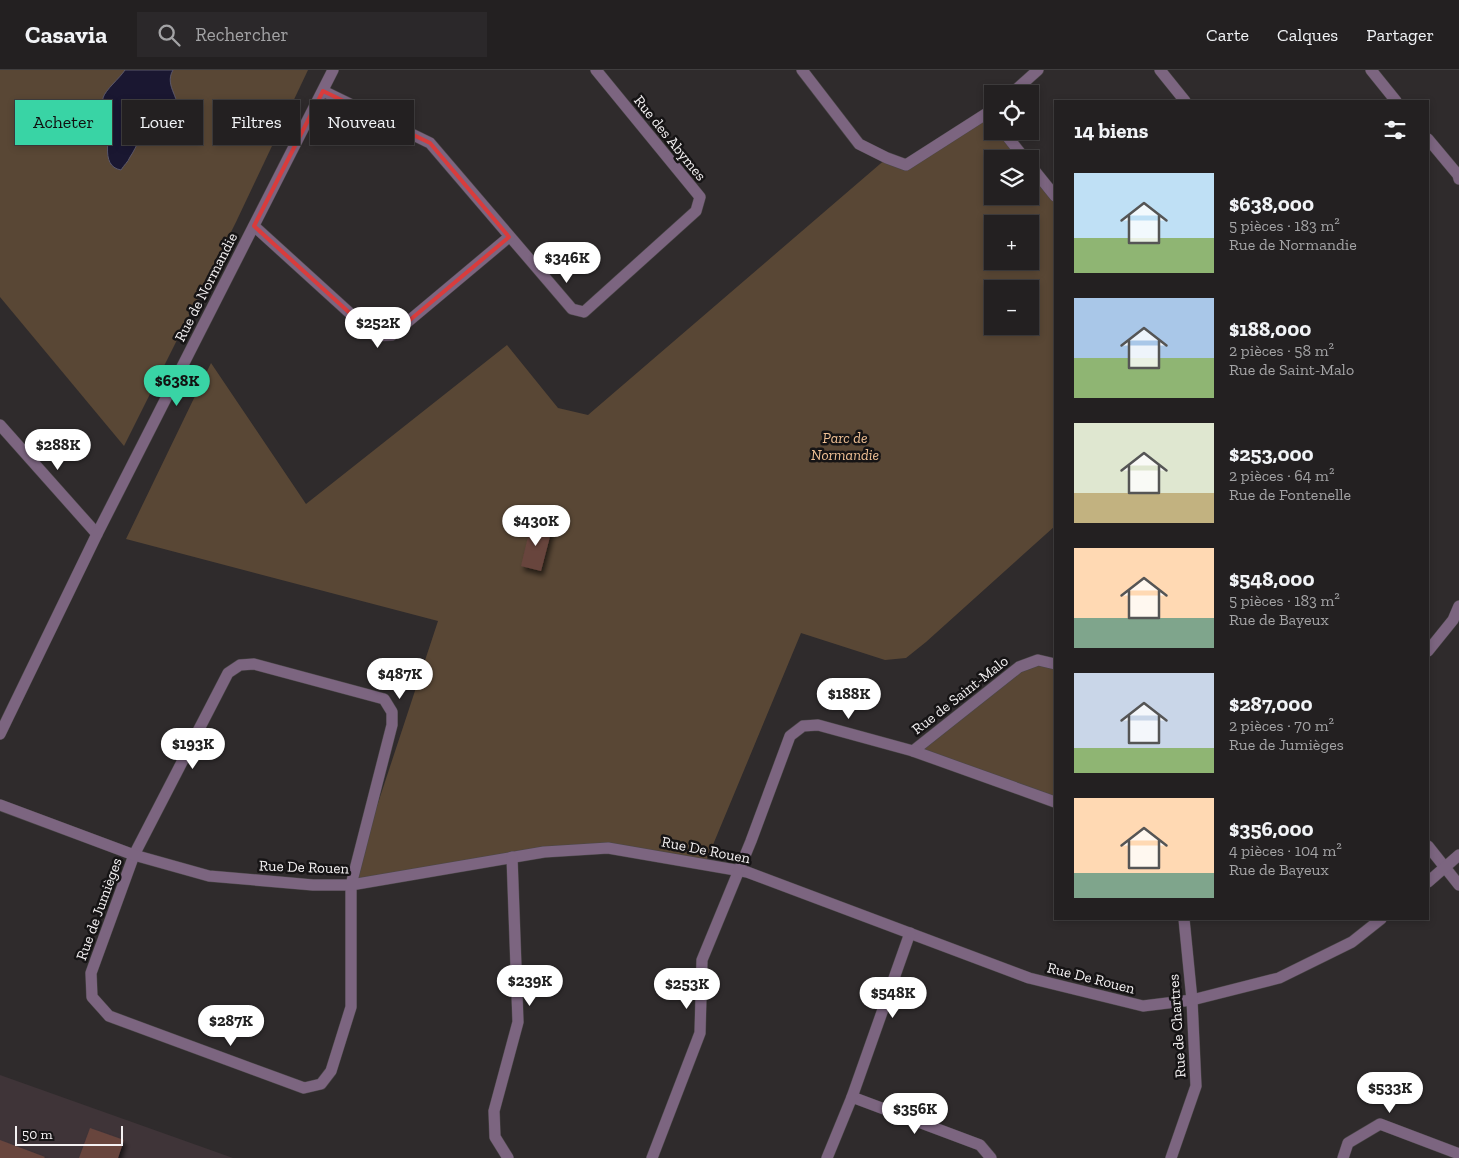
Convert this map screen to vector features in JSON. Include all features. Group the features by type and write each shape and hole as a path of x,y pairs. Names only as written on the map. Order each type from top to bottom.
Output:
{"street":[{"name":"Rue de Normandie","path":"0,734 97,534 334,70"},
{"name":"Rue des Abymes","path":"323,91 430,143 572,309 584,312 696,211 700,197 596,70"},
{"path":"802,70 859,144 906,165 984,118"},
{"path":"1021,85 1038,70"},
{"path":"1160,70 1184,100"},
{"path":"1371,70 1395,100"},
{"path":"1010,140 1018,150"},
{"path":"1429,140 1458,176"},
{"path":"1039,176 1054,195"},
{"path":"254,226 375,336 392,335 509,237"},
{"path":"0,425 97,534"},
{"path":"1429,650 1453,620 1459,606"},
{"name":"Rue de Saint-Malo","path":"913,751 1019,667 1038,660 1054,664"},
{"name":"Rue de Jumièges","path":"254,664 384,699 392,712 392,725 351,885 351,1007 331,1071 321,1084 304,1088 109,1016 92,997 91,973 134,855 228,673 240,665 254,664"},
{"name":"Rue de Saint-Malo","path":"652,1158 700,1033 702,960 739,870 790,736 803,726 818,725 913,751 1054,802"},
{"name":"Rue De Rouen","path":"0,805 134,855 208,876 313,885 351,885 544,852 608,848 739,870 1029,978 1143,1006 1192,1000 1280,978 1352,942 1380,920"},
{"path":"1429,847 1444,869 1459,885"},
{"path":"1429,881 1459,855"},
{"path":"508,1158 495,1137 494,1111 518,1022 512,857"},
{"name":"Rue de Chartres","path":"1171,1158 1196,1086 1192,1000 1184,920"},
{"path":"827,1158 852,1097 910,933"},
{"path":"852,1097 980,1145 991,1158"},
{"path":"1343,1158 1348,1143 1380,1124 1459,1154"}],"highlighted area":[{"path":"323,91 430,143 509,237 392,335 375,336 254,226"}],"shaded area":[{"path":"125,70 173,70 170,82 176,100 122,100 122,145 136,145 121,170 114,167 108,156 108,145 112,145 112,100 103,100 107,91"},
{"path":"0,1075 233,1158 0,1158"}],"green space":[{"path":"0,70 308,70 294,100 213,100 213,145 272,145 124,446 0,297"},
{"name":"Parc de Normandie","path":"984,116 984,140 1010,140 1018,150 984,150 984,205 1039,205 1039,176 1054,195 1054,527 906,658 885,660 801,633 705,864 608,848 351,885 438,621 126,539 211,363 306,504 507,345 558,408 588,415 887,158 906,165"},
{"path":"1054,664 1054,802 913,751 1019,667"}],"building":[{"path":"531,524 552,529 541,571 521,566"},
{"path":"90,1128 124,1140 118,1158 79,1158"},
{"path":"0,1140 45,1157 0,1158"}]}
